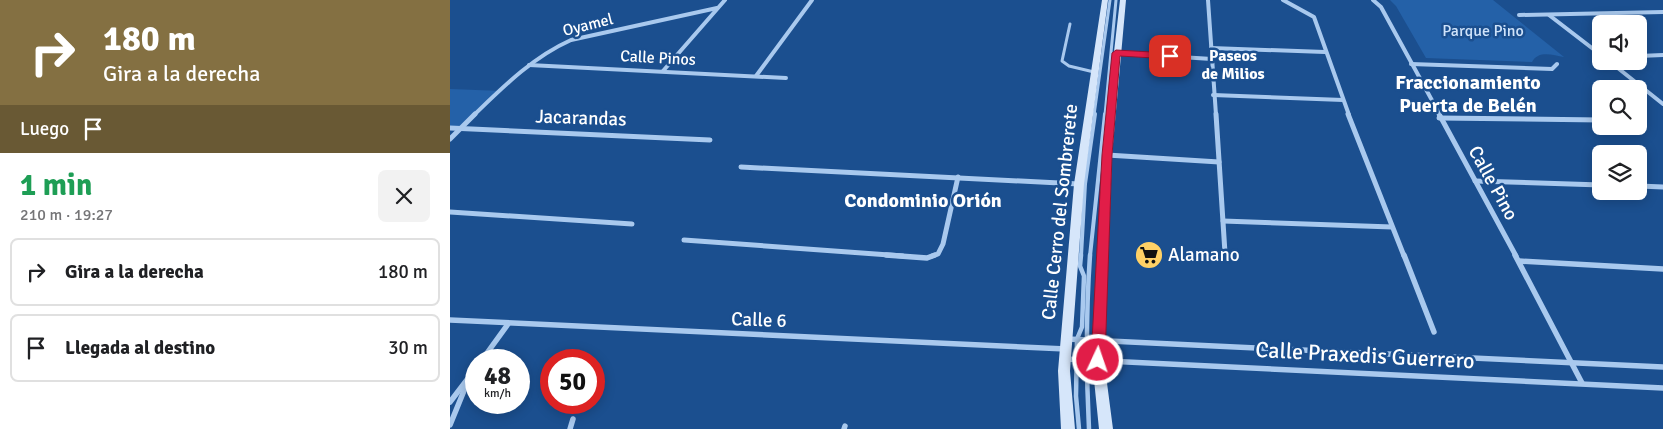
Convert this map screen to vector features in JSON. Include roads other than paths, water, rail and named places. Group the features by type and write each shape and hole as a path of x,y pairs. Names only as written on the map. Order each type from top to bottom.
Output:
{"main road":[{"name":"Calle Cerro del Sombrerete","path":"1068,429 1070,349 1079,184 1105,0"},
{"path":"1106,429 1098,360 1107,155 1116,53 1123,0"}],"street":[{"path":"662,71 725,0"},
{"path":"756,76 812,0"},
{"path":"1208,0 1225,253"},
{"path":"1283,0 1311,14 1434,332"},
{"name":"Calle Pino","path":"1373,0 1381,7 1439,118 1519,261 1582,383"},
{"name":"Oyamel","path":"450,139 529,65 549,49 571,40 717,8"},
{"path":"1519,15 1663,12"},
{"path":"1549,14 1592,48"},
{"path":"1211,48 1325,52"},
{"path":"1116,53 1212,59"},
{"path":"1647,56 1663,56"},
{"path":"1411,64 1552,69 1557,64"},
{"name":"Calle Pinos","path":"529,65 786,78"},
{"path":"1620,70 1663,104"},
{"path":"1213,95 1343,100"},
{"path":"1439,118 1592,120"},
{"name":"Jacarandas","path":"450,128 710,140"},
{"path":"1107,155 1219,162"},
{"path":"741,168 1079,184"},
{"path":"684,240 927,258 938,254 943,244 958,178"},
{"path":"1475,180 1592,185"},
{"path":"1647,186 1663,187"},
{"path":"450,212 632,224"},
{"path":"1223,221 1392,227"},
{"path":"1519,261 1663,269"},
{"name":"Calle 6","path":"450,320 1070,349"},
{"path":"490,349 508,324"},
{"name":"Calle Praxedis Guerrero","path":"1663,367 1099,340 1087,340 1070,349 1086,360 1663,388"},
{"path":"450,402 465,382"},
{"path":"450,424 465,388"},
{"path":"570,429 573,419"}],"lane":[{"path":"1079,429 1070,349 1082,327 1084,276 1080,266 1086,184 1110,0"},
{"path":"1089,429 1086,360 1091,236 1116,0"},
{"path":"1070,24 1062,60 1069,66 1094,72"}],"place":[{"name":"Alamano","path":"1149,255"}],"district":[{"name":"Paseos de Milios","path":"1233,65"},
{"name":"Fraccionamiento Puerta de Belén","path":"1468,94"},
{"name":"Condominio Orión","path":"923,200"}],"park label":[{"name":"Parque Pino","path":"1483,31"}]}
